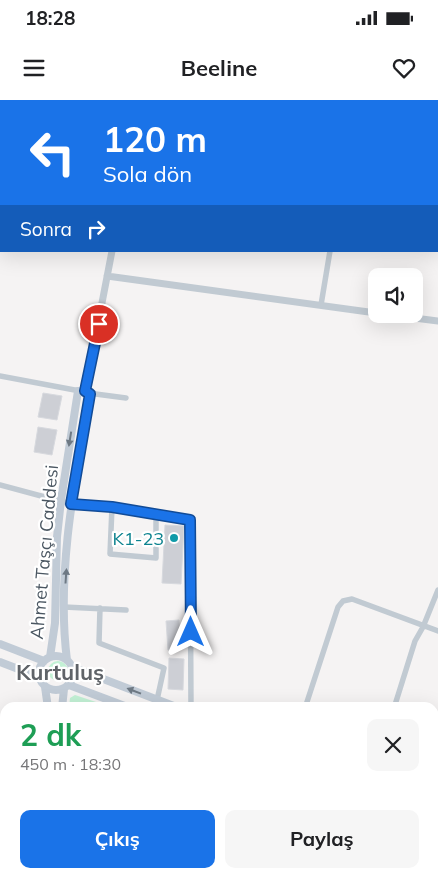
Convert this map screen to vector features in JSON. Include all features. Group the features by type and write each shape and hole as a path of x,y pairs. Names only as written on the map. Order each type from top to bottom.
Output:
{"main road":[{"name":"Ahmet Taşçı Caddesi","path":"47,658 55,623 57,537 61,500 84,392"},
{"name":"Ahmet Taşçı Caddesi","path":"67,660 63,625 64,607 71,504 84,392"},
{"path":"0,644 47,658 56,656 67,660 72,667 73,676 66,687 63,702"},
{"path":"47,658 38,671 45,687 47,702"},
{"path":"0,662 39,677"},
{"path":"72,667 162,702"},
{"path":"45,687 54,690 66,687 112,702"}],"street":[{"path":"84,392 112,252"},
{"path":"321,305 330,252"},
{"path":"107,276 368,312"},
{"path":"423,319 438,321"},
{"path":"0,376 126,398"},
{"path":"0,485 71,504 112,507 190,520 191,702"},
{"path":"112,507 110,554 156,558 156,514"},
{"path":"396,702 415,641 423,627 438,590"},
{"path":"306,702 338,607 344,601 352,599 438,631"},
{"path":"64,607 126,610"},
{"path":"100,608 98,643 164,668 157,700"}],"green space":[{"path":"54,661 62,661 68,667 68,675 62,681 54,681 48,675 48,667"},
{"path":"75,695 96,702 70,702 70,698"}],"building":[{"path":"43,393 62,396 57,420 38,417"},
{"path":"38,427 57,430 52,455 34,452"},
{"path":"165,525 184,526 181,584 162,583"},
{"path":"179,620 181,649 168,650 166,621"},
{"path":"169,658 184,659 183,690 168,689"}],"place":[{"name":"K1-23","path":"174,538"}],"district":[{"name":"Kurtuluş","path":"60,672"}],"route":[{"path":"99,324 85,391 90,394 71,504 112,507 190,520 191,632"}]}
